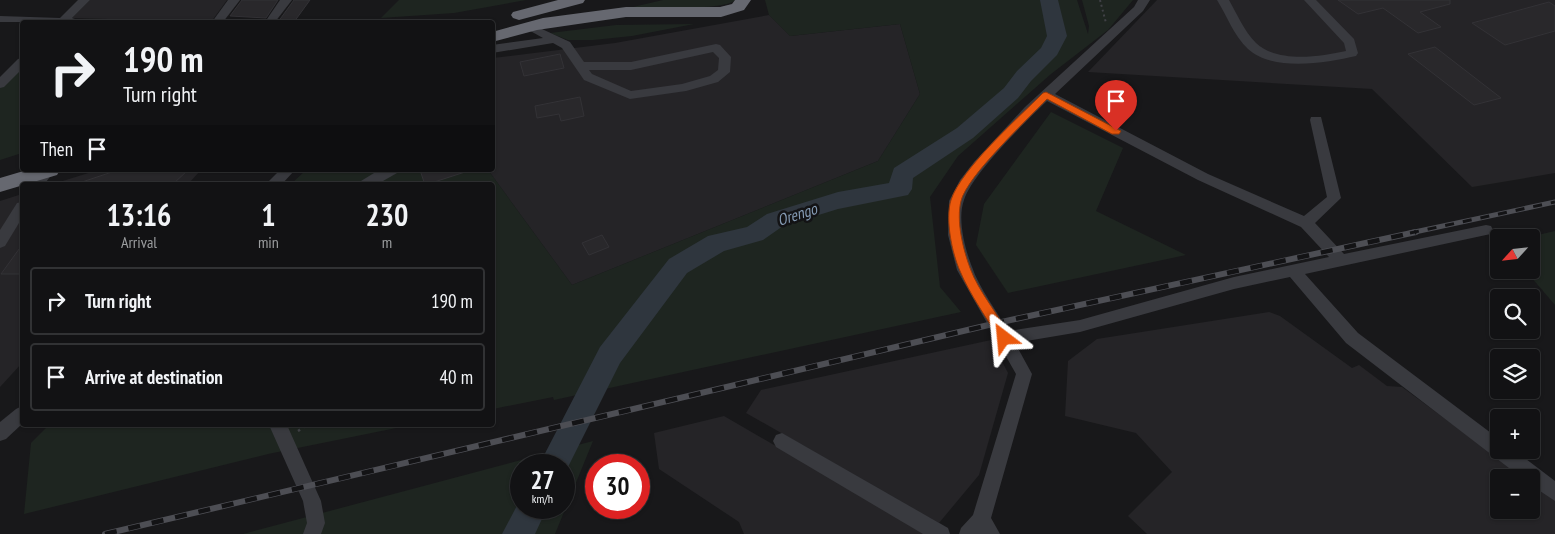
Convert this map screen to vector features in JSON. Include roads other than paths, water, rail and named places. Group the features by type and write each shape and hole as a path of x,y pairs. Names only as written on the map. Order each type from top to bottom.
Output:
{"highway":[{"path":"495,21 577,0"},
{"path":"495,36 529,26 640,0"},
{"path":"529,26 626,12 721,12 738,7 743,0"},
{"path":"0,171 20,165"},
{"path":"0,185 45,175"}],"street":[{"path":"64,20 84,0"},
{"path":"218,20 234,0"},
{"path":"271,20 286,0"},
{"path":"968,534 986,527 1024,374 965,270 955,235 956,201 965,183 979,165 1046,95 1139,9 1144,0"},
{"path":"1223,0 1251,46 1265,56 1278,59 1339,57 1352,53 1350,42 1310,0"},
{"path":"0,19 21,20"},
{"path":"529,26 566,46 588,77 630,95 682,88 714,79 724,72 725,57 716,48 630,66 581,66"},
{"path":"495,49 556,39"},
{"path":"0,84 20,64"},
{"path":"1046,95 1203,177 1306,223 1341,260"},
{"path":"1306,223 1334,198 1316,120"},
{"path":"275,182 286,172"},
{"path":"370,182 387,172"},
{"path":"0,242 20,211"},
{"path":"1004,338 1080,326 1234,283 1486,230"},
{"path":"1293,270 1352,338 1490,443"},
{"path":"0,433 20,416"},
{"path":"279,427 312,502 316,523 312,534"},
{"path":"782,441 941,534"},
{"path":"1511,459 1555,492"}],"waterway":[{"name":"Orengo","path":"560,454 610,355 678,266 717,243 754,234 775,220 838,201 900,189 902,174 965,133 1011,93 1024,76 1050,51 1057,36 1049,0"},
{"name":"Orengo","path":"518,534 526,519"}],"railway":[{"path":"1410,233 1555,202"},
{"path":"105,534 997,323 1416,232"}]}
